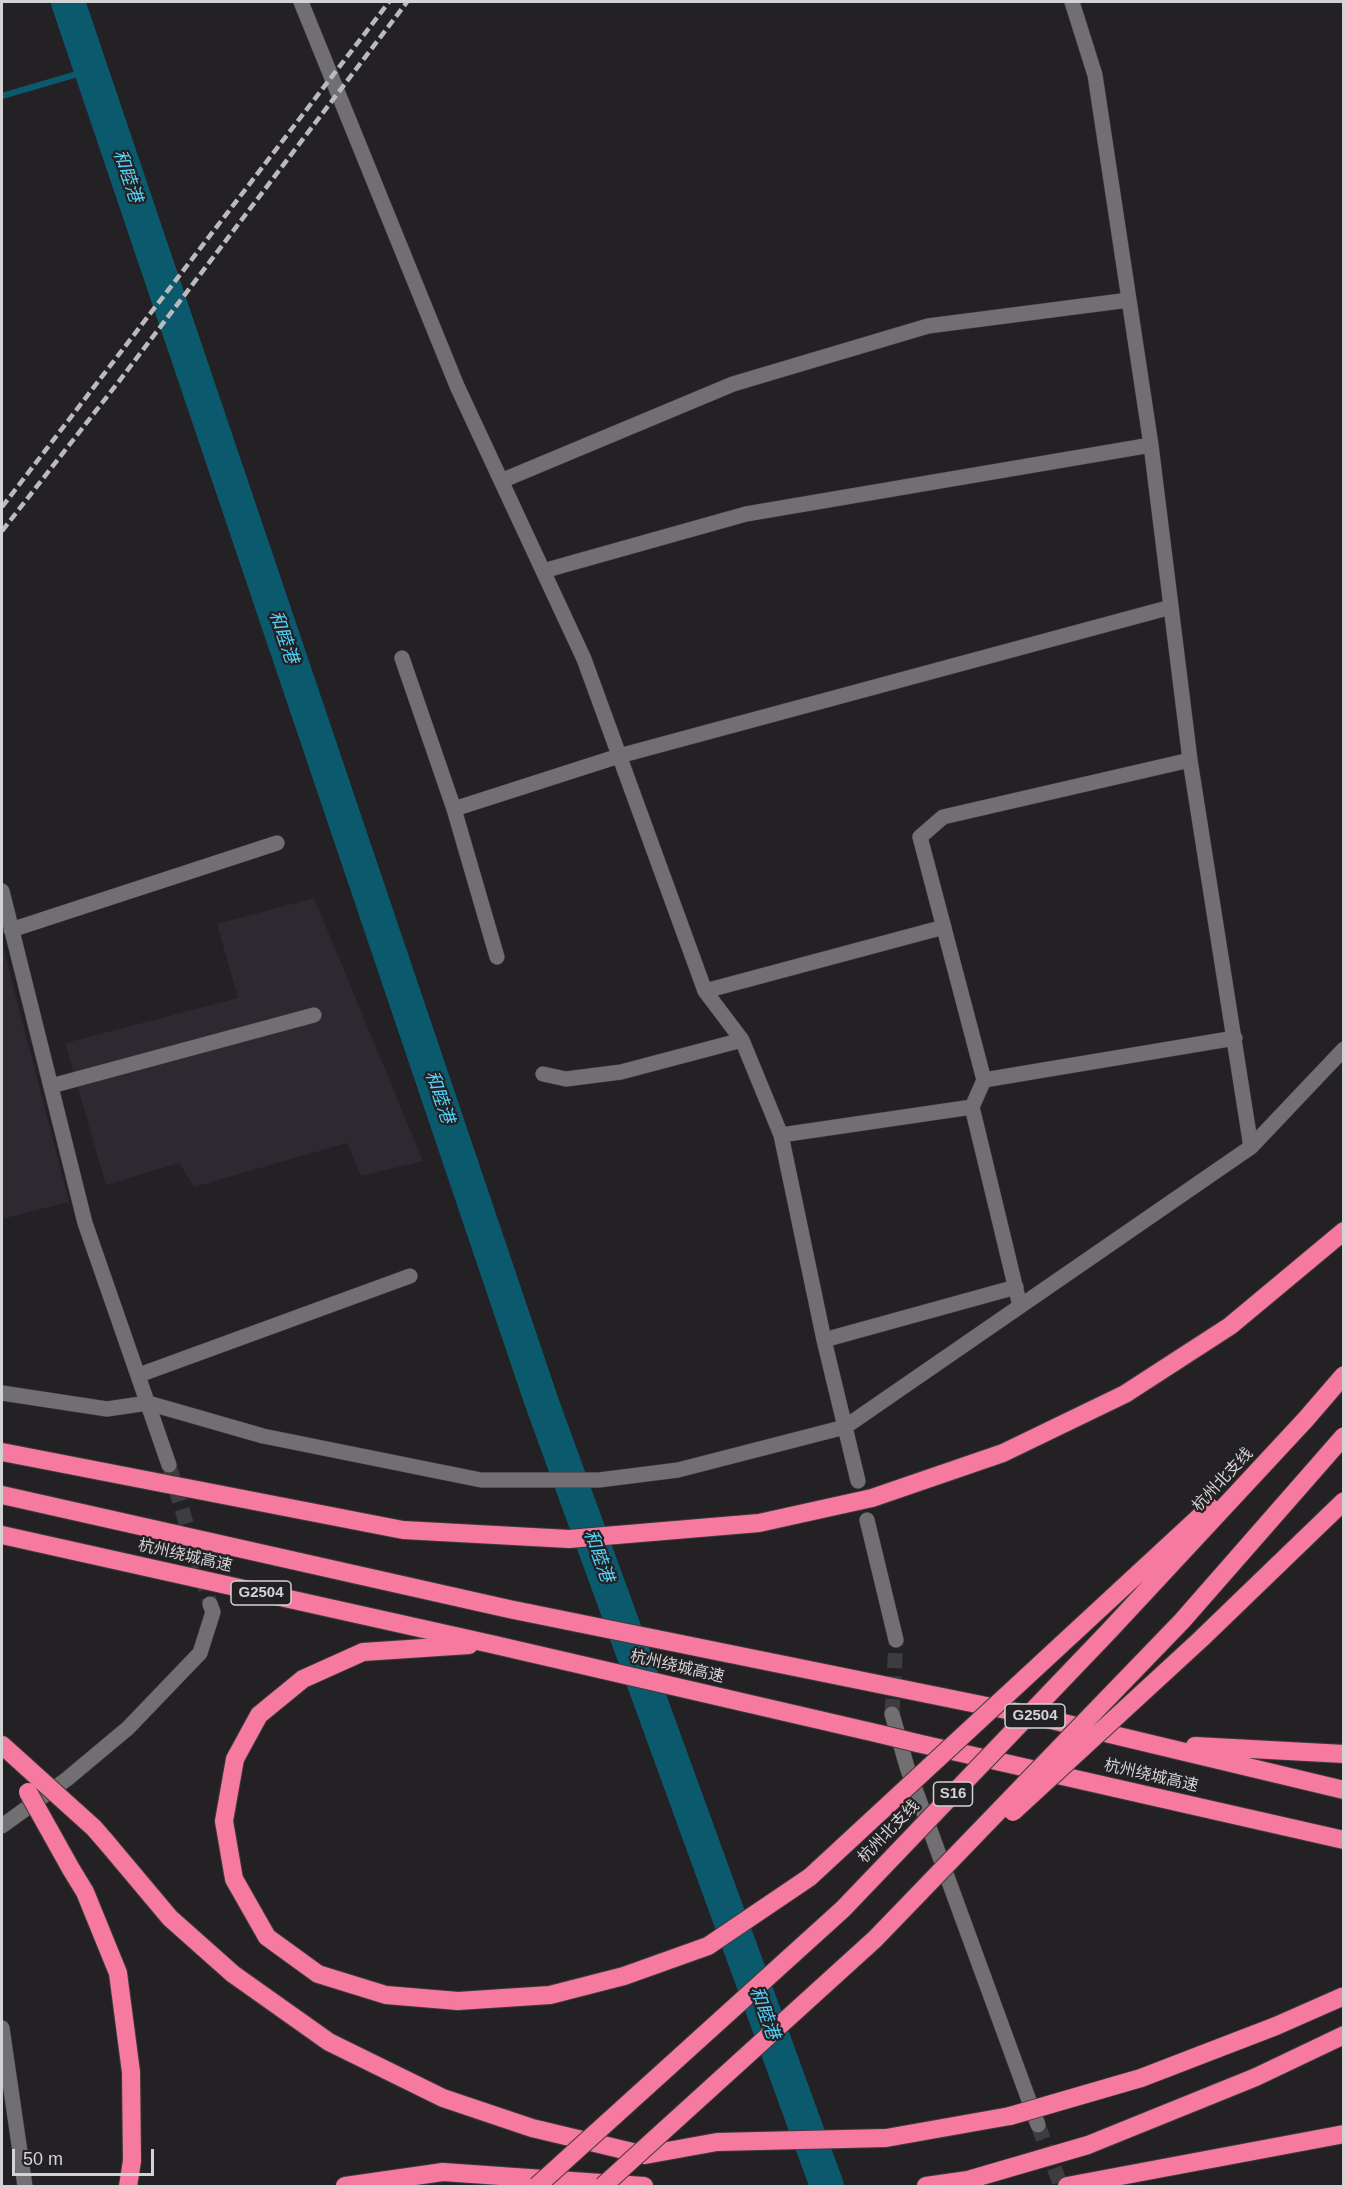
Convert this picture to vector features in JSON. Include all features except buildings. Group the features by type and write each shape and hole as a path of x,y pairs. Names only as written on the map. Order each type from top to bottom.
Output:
{"highway":[{"path":"2,1452 403,1530 569,1539 759,1523 872,1498 1004,1453 1125,1394 1230,1326 1344,1231"},
{"name":"杭州北支线","path":"537,2187 843,1909 1117,1623 1344,1375"},
{"path":"491,1644 363,1652 303,1679 259,1716 235,1759 224,1821 234,1879 267,1937 318,1974 386,1995 458,2001 550,1995 624,1977 708,1946 801,1884 1306,1419"},
{"name":"S16","path":"603,2187 875,1939 1182,1621 1344,1436"},
{"name":"杭州绕城高速","path":"2,1495 509,1609 1026,1714 1344,1790"},
{"path":"875,1939 1201,1639 1344,1501"},
{"name":"杭州绕城高速","path":"2,1535 491,1644 1344,1840"},
{"path":"1150,1744 1344,1754"},
{"path":"4,1748 35,1787 71,1869 85,1892 118,1974 131,2072 132,2161 128,2187"},
{"path":"35,1787 94,1828 170,1918 233,1974 339,2047 443,2098 531,2128 645,2155 717,2142 886,2138 1010,2116 1141,2078 1276,2026 1344,1996"},
{"path":"926,2187 968,2180 1088,2145 1256,2077 1344,2035"},
{"path":"1067,2187 1344,2134"},
{"path":"345,2187 443,2172 644,2187"}],"street":[{"path":"301,2 457,386 584,659 705,991 742,1040 781,1135 824,1340 858,1481"},
{"path":"1072,2 1095,75 1151,445 1190,760 1251,1147"},
{"path":"501,481 733,384 928,326 1129,300"},
{"path":"543,571 746,514 1151,445"},
{"path":"454,809 619,756 1172,607"},
{"path":"402,658 454,809 497,957"},
{"path":"1020,1306 972,1107 984,1080 920,837 943,817 1190,760"},
{"path":"12,930 277,843"},
{"path":"2,891 85,1223 169,1465"},
{"path":"705,991 944,927"},
{"path":"51,1086 314,1015"},
{"path":"984,1080 1235,1038"},
{"path":"543,1074 566,1079 621,1072 742,1040"},
{"path":"2,1393 107,1410 148,1403 263,1436 481,1480 517,1478 599,1480 678,1470 845,1427 1251,1147 1344,1049"},
{"path":"781,1135 972,1107"},
{"path":"139,1375 410,1276"},
{"path":"824,1340 1016,1287"},
{"path":"867,1520 896,1640"},
{"path":"2,1826 68,1779 128,1728 200,1653 213,1612 210,1604"},
{"path":"892,1714 907,1767 1038,2125"},
{"path":"2,2028 25,2187"}],"shaded area":[{"path":"314,898 423,1161 361,1176 347,1143 194,1187 179,1163 106,1185 65,1043 238,998 217,924"},
{"path":"2,943 69,1202 2,1219"}],"waterway":[{"name":"和睦港","path":"68,2 542,1403 827,2186"},
{"path":"2,96 91,70"}],"tunnel":[{"path":"169,1465 210,1604"},
{"path":"892,1714 896,1640"},
{"path":"1038,2125 1061,2186"}],"railway":[{"path":"2,507 389,2"},
{"path":"2,531 120,380 407,2"}]}
